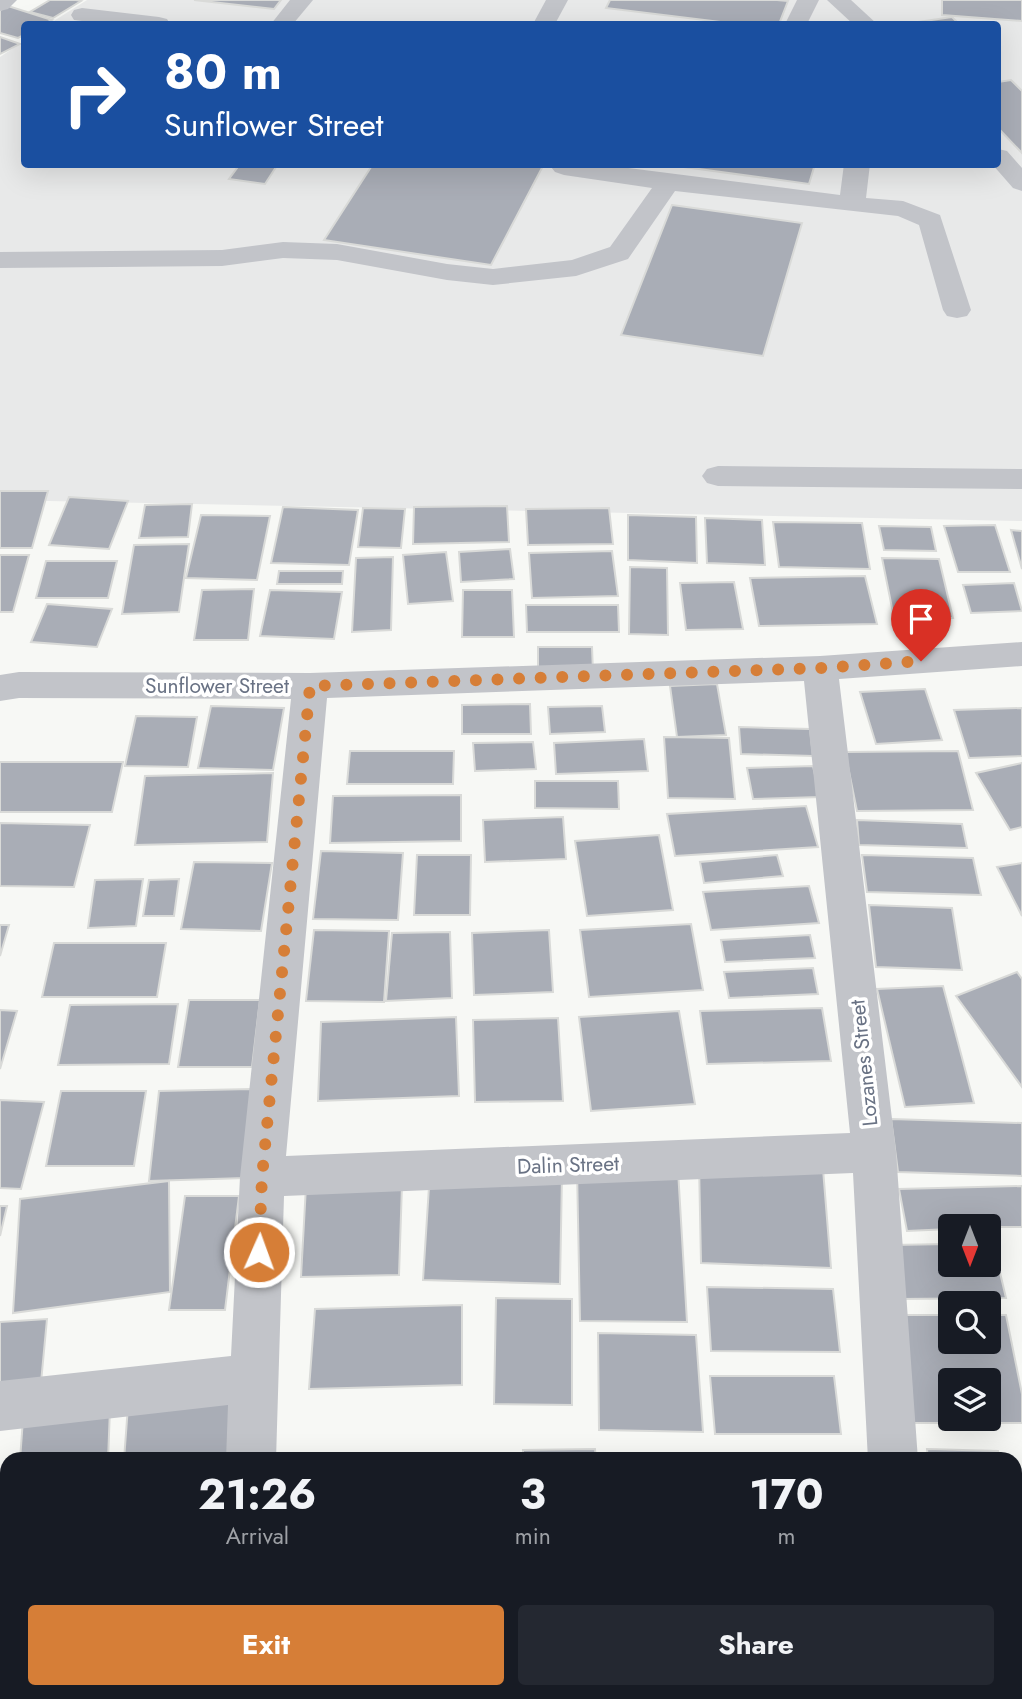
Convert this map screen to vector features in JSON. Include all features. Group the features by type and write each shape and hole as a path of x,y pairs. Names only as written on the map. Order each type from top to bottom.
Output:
{"street":[{"path":"0,4 6,0"},
{"path":"284,21 302,0"},
{"path":"546,21 557,0"},
{"path":"798,21 808,0"},
{"path":"838,0 862,21"},
{"path":"82,15 133,21"},
{"path":"1001,159 1022,183"},
{"path":"570,168 668,183 903,209 931,221 957,310"},
{"path":"852,204 856,168"},
{"path":"0,260 222,258 283,250 337,252 447,272 493,276 576,268 619,253 668,183"},
{"path":"718,476 1022,479"},
{"name":"Sunflower Street","path":"0,688 19,685 310,686 820,668 1022,654"},
{"name":"Lozanes Street","path":"820,668 874,1152 893,1452"},
{"path":"251,1452 262,1177 310,686"},
{"name":"Dalin Street","path":"262,1177 874,1152"},
{"path":"0,1406 254,1378"}],"shaded area":[{"path":"87,0 1022,0 1022,521 0,500 0,57 21,43 21,168 1001,168 1001,21 54,21"}],"building":[{"path":"50,0 81,1 53,18 30,12"},
{"path":"194,0 281,0 274,9"},
{"path":"610,0 788,1 780,21 712,21 606,8"},
{"path":"942,0 1022,0 1022,21 942,15"},
{"path":"8,6 52,20 21,21 21,36 18,38 0,33 0,10"},
{"path":"952,17 956,21 925,21"},
{"path":"0,37 20,44 0,54"},
{"path":"1011,80 1022,91 1022,153 1001,131 1001,82"},
{"path":"237,168 275,168 265,184 229,179"},
{"path":"370,168 542,168 491,265 324,240"},
{"path":"691,168 814,168 809,184"},
{"path":"672,205 802,223 763,356 621,335"},
{"path":"0,491 48,491 32,548 0,548"},
{"path":"69,497 128,501 109,549 49,545"},
{"path":"192,504 188,537 139,538 145,505"},
{"path":"507,506 509,542 413,544 414,507"},
{"path":"283,507 358,510 349,565 271,563"},
{"path":"363,508 405,509 401,548 358,547"},
{"path":"609,508 613,544 528,545 526,509"},
{"path":"201,515 270,516 257,580 186,578"},
{"path":"628,515 696,517 697,563 628,560"},
{"path":"705,518 762,520 765,565 707,563"},
{"path":"773,522 862,523 870,569 779,567"},
{"path":"995,525 1010,572 958,572 944,526"},
{"path":"879,526 931,527 936,551 884,550"},
{"path":"1011,530 1022,531 1022,569"},
{"path":"189,544 179,612 122,614 134,545"},
{"path":"510,549 514,579 461,582 459,552"},
{"path":"612,551 618,596 532,598 529,553"},
{"path":"446,552 453,601 408,604 403,555"},
{"path":"0,555 29,555 13,612 0,612"},
{"path":"393,557 391,630 352,632 356,558"},
{"path":"882,558 939,559 953,618 894,618"},
{"path":"46,561 117,561 108,598 36,598"},
{"path":"630,567 667,568 668,635 629,634"},
{"path":"279,571 343,571 342,584 277,584"},
{"path":"865,576 877,624 759,626 750,578"},
{"path":"734,582 743,629 686,630 680,583"},
{"path":"1014,583 1022,611 971,613 963,585"},
{"path":"254,589 248,640 194,640 202,590"},
{"path":"270,590 342,592 334,639 260,636"},
{"path":"463,590 512,590 514,637 462,637"},
{"path":"47,604 112,609 97,647 31,642"},
{"path":"526,605 618,605 619,632 527,632"},
{"path":"538,647 592,647 593,672 538,672"},
{"path":"717,684 726,735 677,737 670,686"},
{"path":"925,689 942,740 876,744 860,692"},
{"path":"530,704 531,734 462,734 462,705"},
{"path":"211,706 284,708 273,770 198,768"},
{"path":"602,706 605,732 550,734 548,707"},
{"path":"1022,708 1022,756 969,758 954,710"},
{"path":"136,716 197,717 188,767 125,766"},
{"path":"739,727 810,729 813,756 741,754"},
{"path":"664,737 729,738 735,799 668,798"},
{"path":"644,739 648,771 556,774 554,743"},
{"path":"533,742 536,769 475,771 473,743"},
{"path":"350,751 454,751 453,784 347,784"},
{"path":"958,751 973,810 857,811 845,752"},
{"path":"0,762 123,762 112,812 0,812"},
{"path":"1022,763 1022,827 1010,830 976,773"},
{"path":"813,766 820,797 753,799 747,768"},
{"path":"273,773 267,842 135,845 145,776"},
{"path":"535,781 618,781 619,809 535,808"},
{"path":"461,795 461,841 330,843 333,796"},
{"path":"806,806 818,847 675,856 667,814"},
{"path":"563,817 566,859 485,862 483,820"},
{"path":"857,820 962,824 967,848 859,845"},
{"path":"0,823 90,825 74,887 0,886"},
{"path":"659,835 673,910 587,916 575,841"},
{"path":"321,851 403,853 398,920 313,919"},
{"path":"417,855 471,855 470,915 414,915"},
{"path":"777,855 783,876 704,883 700,862"},
{"path":"862,855 973,858 981,895 867,892"},
{"path":"194,862 272,863 261,931 181,929"},
{"path":"1022,863 1022,916 997,867"},
{"path":"143,879 136,926 88,928 95,880"},
{"path":"179,879 174,916 143,916 149,880"},
{"path":"809,886 819,923 711,930 703,892"},
{"path":"869,905 952,908 962,970 876,967"},
{"path":"691,924 703,990 589,997 580,930"},
{"path":"0,925 9,925 0,956"},
{"path":"314,930 389,931 384,1002 306,1001"},
{"path":"549,930 553,992 474,995 472,933"},
{"path":"450,932 452,998 386,1001 392,933"},
{"path":"810,935 815,958 725,962 721,940"},
{"path":"54,943 166,943 157,997 42,997"},
{"path":"813,968 818,994 729,998 724,972"},
{"path":"1017,972 1022,979 1022,1087 956,996"},
{"path":"943,986 974,1103 905,1107 877,989"},
{"path":"189,1000 260,1000 252,1067 178,1067"},
{"path":"178,1004 169,1064 58,1065 70,1005"},
{"path":"822,1008 831,1061 707,1064 700,1011"},
{"path":"0,1010 17,1011 0,1069"},
{"path":"679,1011 695,1104 591,1111 579,1017"},
{"path":"456,1017 459,1096 318,1101 321,1022"},
{"path":"558,1018 563,1101 475,1102 473,1020"},
{"path":"251,1089 245,1178 149,1181 159,1091"},
{"path":"61,1091 146,1091 134,1166 46,1166"},
{"path":"0,1100 44,1102 21,1189 0,1188"},
{"path":"891,1119 1022,1123 1022,1176 898,1172"},
{"path":"699,1163 823,1169 831,1268 701,1263"},
{"path":"577,1169 678,1170 687,1322 580,1321"},
{"path":"430,1171 562,1175 560,1284 423,1280"},
{"path":"169,1181 170,1292 13,1313 20,1199"},
{"path":"402,1185 399,1275 301,1277 306,1186"},
{"path":"1022,1186 1022,1227 1001,1227 1001,1214 938,1214 938,1230 907,1231 899,1189"},
{"path":"185,1196 239,1196 225,1310 169,1310"},
{"path":"0,1206 7,1206 0,1236"},
{"path":"938,1244 938,1278 1001,1277 1006,1298 1001,1298 1001,1291 938,1291 938,1299 900,1299 891,1245"},
{"path":"707,1287 833,1289 840,1352 711,1351"},
{"path":"496,1298 572,1299 572,1405 494,1404"},
{"path":"462,1305 462,1385 309,1389 315,1309"},
{"path":"896,1315 938,1315 938,1354 1001,1354 1001,1315 1006,1315 1022,1394 1022,1423 1001,1423 1001,1368 938,1368 938,1423 913,1423"},
{"path":"47,1319 40,1393 0,1396 0,1322"},
{"path":"598,1333 696,1335 703,1432 599,1430"},
{"path":"710,1376 834,1376 841,1434 715,1434"},
{"path":"247,1395 246,1452 125,1452 128,1406"},
{"path":"110,1409 108,1452 21,1452 23,1419"},
{"path":"595,1449 595,1452 523,1452"},
{"path":"927,1449 998,1452 927,1452"}],"route":[{"path":"259,1252 262,1177 310,686 820,668 921,661"}]}
